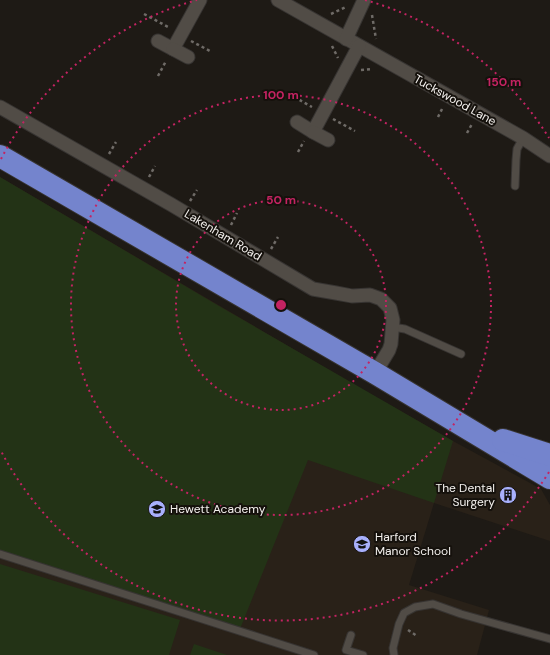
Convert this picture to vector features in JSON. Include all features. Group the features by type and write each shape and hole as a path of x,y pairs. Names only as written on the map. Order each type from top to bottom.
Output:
{"highway":[{"path":"0,156 375,373 550,478"},
{"path":"468,429 550,455"}],"street":[{"path":"173,49 200,0"},
{"name":"Tuckswood Lane","path":"278,0 523,138 550,156"},
{"path":"346,39 364,0"},
{"path":"158,41 188,57"},
{"path":"313,132 359,46"},
{"name":"Lakenham Road","path":"0,107 172,205 313,288 352,296 370,295 381,300 390,308 393,320 389,350 375,373"},
{"path":"297,122 328,140"}],"lane":[{"path":"515,186 516,160 518,149 523,138"},
{"path":"392,327 405,329 461,354"},
{"path":"0,554 314,655"},
{"path":"394,655 393,648 399,624 404,613 415,606 433,604 461,614 550,639"},
{"path":"351,635 346,650 363,655"}],"path":[{"path":"158,76 173,49"}],"shaded area":[{"name":"Hewett Academy","path":"0,177 353,384 541,489 550,505 550,541 434,503 409,585 489,610 477,655 0,655"}],"green space":[{"name":"Hewett Academy","path":"0,177 453,441 434,503 308,460 240,629 0,551"},
{"path":"0,564 180,620 169,655 0,655"},
{"path":"194,644 227,655 190,655"}],"place":[{"name":"The Dental Surgery","path":"508,495"},
{"name":"Hewett Academy","path":"157,509"},
{"name":"Harford Manor School","path":"362,544"}]}
